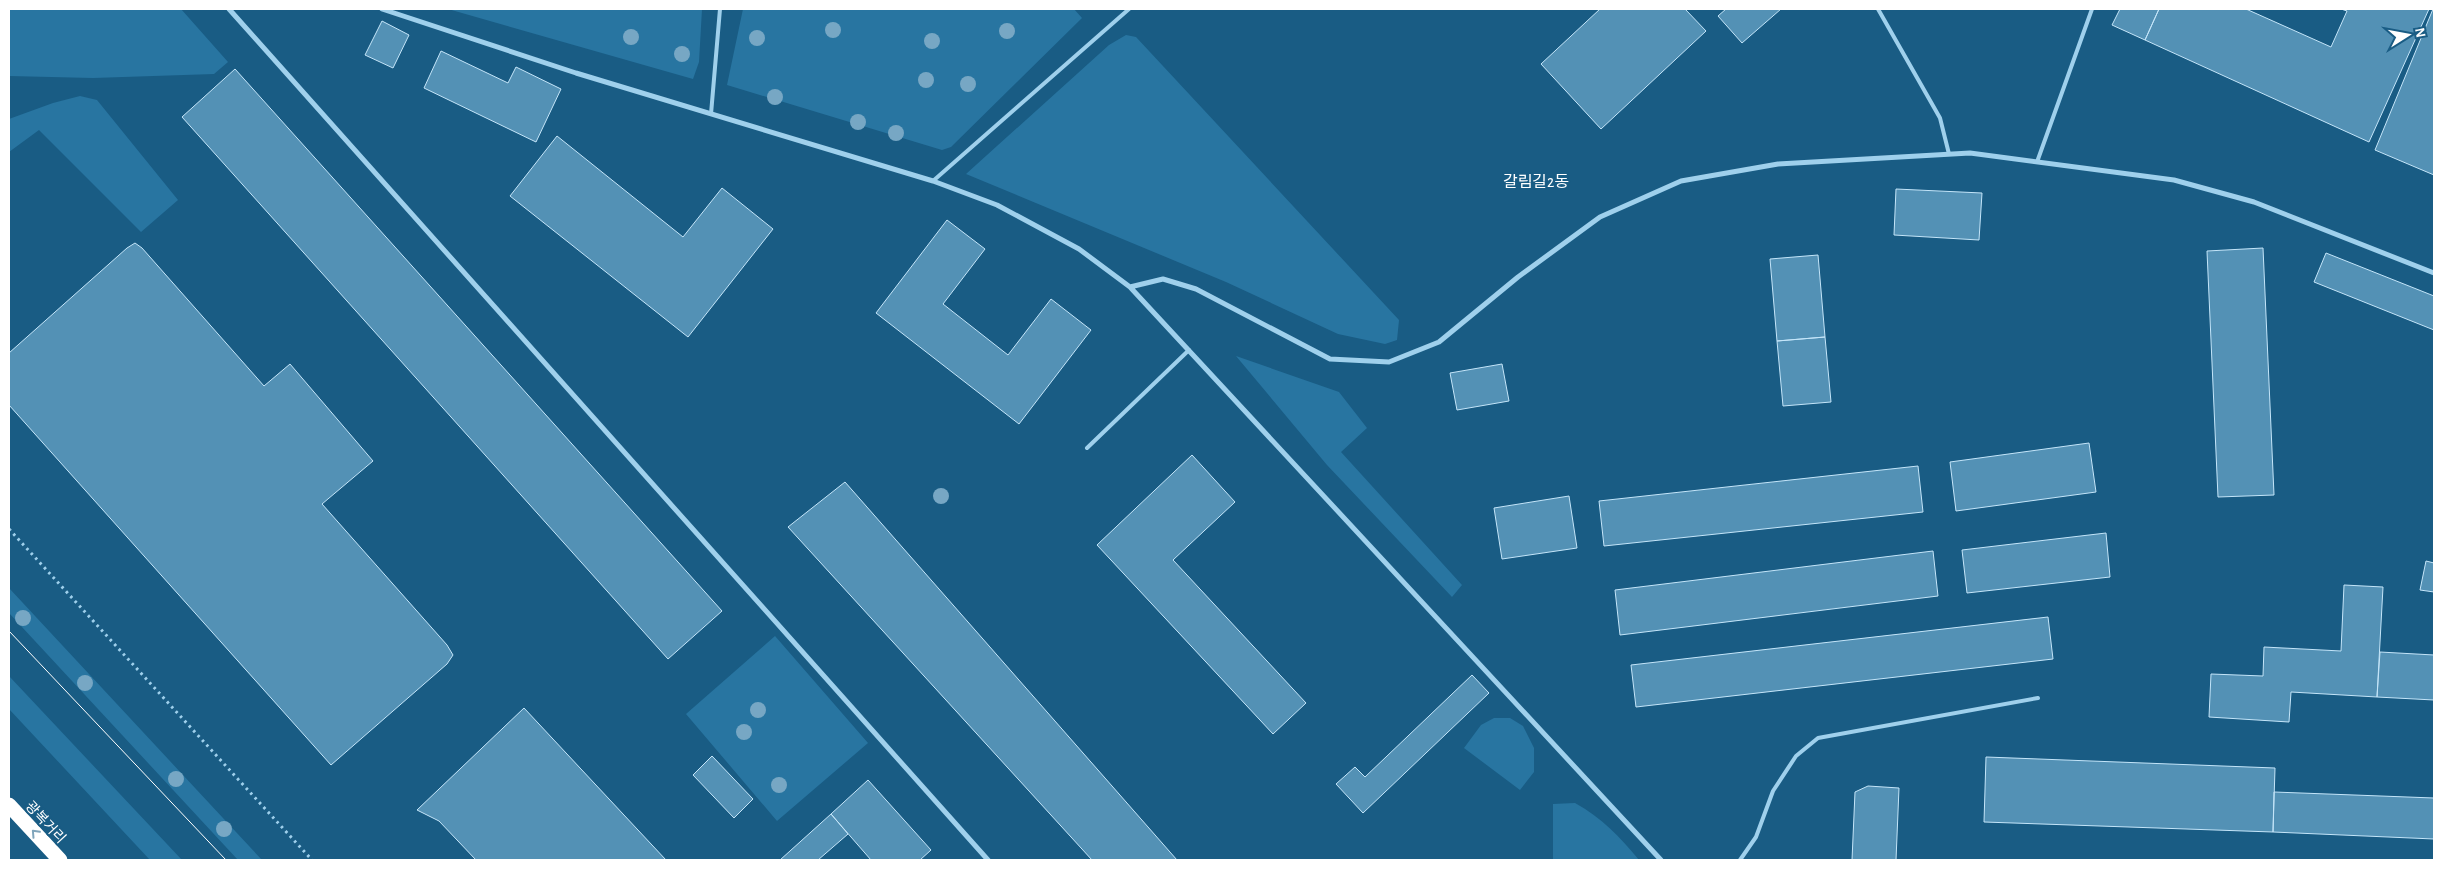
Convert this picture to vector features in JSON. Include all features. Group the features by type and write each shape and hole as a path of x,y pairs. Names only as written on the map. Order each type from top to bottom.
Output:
{"highway":[{"name":"광복거리","path":"9,805 60,860"}],"street":[{"path":"229,9 988,860"},
{"path":"382,9 711,114 933,182 997,205 1079,249 1130,287 1661,860"},
{"path":"1130,287 1163,279 1196,289 1330,360 1389,362 1439,342 1518,278 1600,217 1681,182 1778,164 1970,153 2174,180 2254,202 2434,273"}],"lane":[{"path":"711,114 720,9"},
{"path":"933,182 1129,9"},
{"path":"1878,9 1940,118 1949,154"},
{"path":"2037,162 2092,9"},
{"path":"1086,448 1189,350"},
{"path":"1740,860 1756,837 1773,791 1796,756 1818,738 2038,698"}],"path":[{"path":"9,528 312,860"}],"shaded area":[{"path":"9,9 181,9 228,62 214,74 93,78 9,76"},
{"path":"448,9 702,9 699,62 693,79"},
{"path":"743,9 1074,9 1082,18 951,147 942,150 727,85"},
{"path":"1126,35 1136,37 1399,320 1397,340 1385,344 1338,334 1226,282 966,174 1109,45"},
{"path":"80,96 97,100 178,200 141,232 39,130 9,152 9,119 53,103"},
{"path":"1236,356 1339,392 1367,428 1341,452 1462,585 1452,597 1327,465"},
{"path":"9,588 262,860 238,860 9,613"},
{"path":"775,636 868,743 777,821 686,714"},
{"path":"9,676 182,860 150,860 9,709"},
{"path":"1494,718 1510,718 1523,726 1534,748 1534,772 1520,790 1464,748 1481,725"},
{"path":"1575,803 1610,828 1639,860 1553,860 1553,804"}],"building":[{"path":"1600,9 1685,9 1706,31 1601,129 1541,64"},
{"path":"1726,9 1781,9 1742,43 1718,16"},
{"path":"2120,9 2159,9 2145,40 2112,25"},
{"path":"2159,9 2246,9 2331,47 2347,11 2341,9 2429,9 2369,142 2145,40"},
{"path":"2434,9 2434,175 2375,150"},
{"path":"382,21 409,35 393,68 365,55"},
{"path":"441,51 508,83 516,67 561,89 536,142 424,88"},
{"path":"235,69 722,611 668,659 182,117"},
{"path":"557,136 683,237 722,188 773,229 688,337 510,196"},
{"path":"1896,189 1982,193 1979,240 1894,235"},
{"path":"947,220 985,249 943,304 1008,355 1051,299 1091,330 1019,424 876,313"},
{"path":"135,243 142,248 264,386 290,364 373,461 322,504 447,645 453,655 447,664 331,765 9,405 9,353"},
{"path":"2263,248 2274,495 2218,497 2207,251"},
{"path":"2326,253 2434,296 2434,330 2314,282"},
{"path":"1818,255 1825,337 1777,341 1770,259"},
{"path":"1825,337 1831,402 1783,406 1777,341"},
{"path":"1502,364 1509,401 1457,410 1450,373"},
{"path":"2089,443 2096,492 1956,511 1950,462"},
{"path":"1192,455 1235,502 1173,560 1306,703 1273,734 1097,545"},
{"path":"1918,466 1923,512 1604,546 1599,501"},
{"path":"845,482 1177,860 1092,860 788,527"},
{"path":"1569,496 1577,548 1502,559 1494,508"},
{"path":"2106,533 2110,577 1967,593 1962,550"},
{"path":"1933,551 1938,596 1620,635 1615,590"},
{"path":"2426,561 2434,563 2434,592 2420,590"},
{"path":"2344,585 2383,587 2377,697 2291,692 2289,722 2209,717 2211,674 2263,676 2264,647 2341,651"},
{"path":"2048,617 2053,659 1636,707 1631,665"},
{"path":"2380,652 2434,655 2434,700 2377,697"},
{"path":"1472,675 1489,693 1363,813 1336,784 1355,767 1365,777"},
{"path":"524,708 666,860 476,860 439,821 417,810"},
{"path":"712,756 753,799 734,818 693,775"},
{"path":"1986,757 2275,768 2273,832 1984,822"},
{"path":"868,780 931,850 920,860 871,860 831,814"},
{"path":"1868,786 1899,788 1896,860 1852,860 1855,792"},
{"path":"2274,792 2434,798 2434,839 2273,832"},
{"path":"831,814 848,834 818,860 780,860"}],"tram line":[{"path":"9,631 226,860"}],"district":[{"name":"갈림길2동","path":"1536,181"}]}
